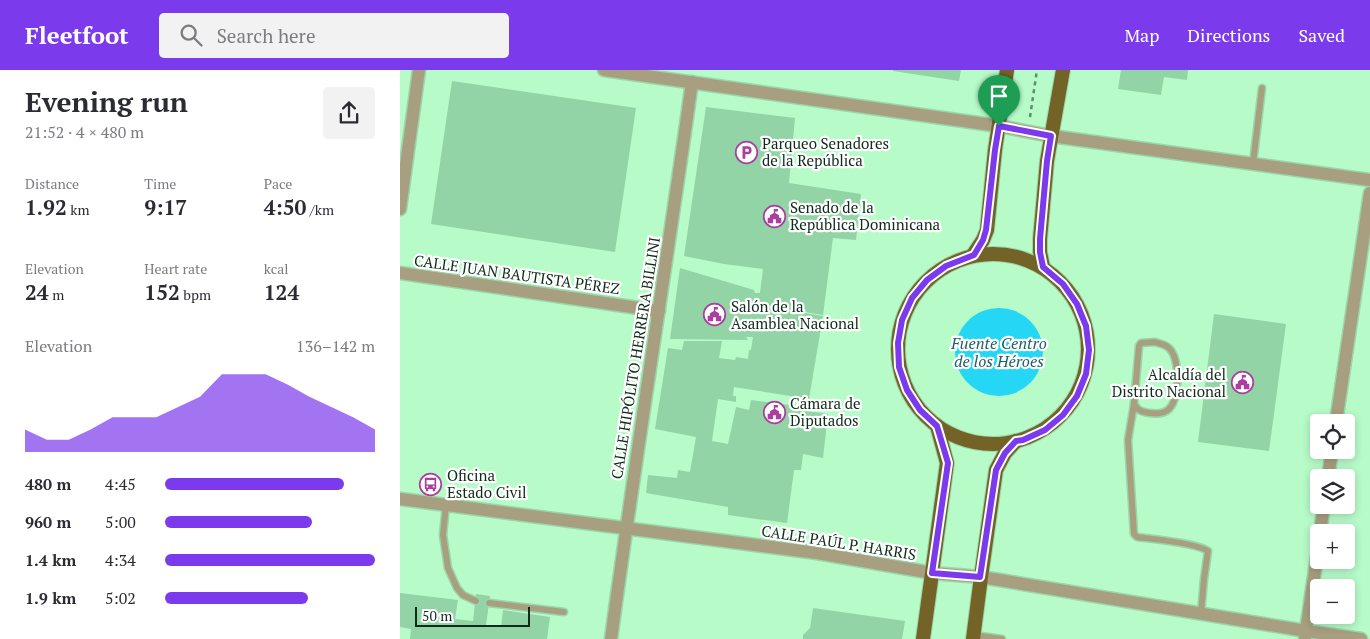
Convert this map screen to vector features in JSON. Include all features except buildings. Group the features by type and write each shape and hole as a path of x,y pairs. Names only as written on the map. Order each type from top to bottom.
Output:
{"main road":[{"path":"974,255 983,240 986,230 1007,70"},
{"path":"1043,267 1040,239 1047,161 1063,70"},
{"path":"1007,254 1023,258 1043,267 1063,284 1077,304 1086,326 1089,350 1086,374 1077,396 1063,415 1045,430 1023,440 999,445 975,443 955,437 937,426 920,410 907,390 899,367 898,343 902,320 912,298 927,280 946,266 974,255 1007,254"},
{"path":"924,639 948,463 937,426"},
{"path":"974,637 980,577 996,470 1005,453 1016,441"}],"street":[{"path":"400,209 419,70"},
{"path":"604,70 999,126 1051,136 1370,180"},
{"name":"CALLE HIPÓLITO HERRERA BILLINI","path":"611,639 692,82"},
{"path":"1337,414 1370,193"},
{"name":"CALLE JUAN BAUTISTA PÉREZ","path":"400,273 659,311"},
{"name":"CALLE PAÚL P. HARRIS","path":"400,499 817,553 932,573 980,577 1201,614 1305,635 1361,639"},
{"path":"1305,635 1315,569"}],"lane":[{"path":"1253,163 1262,88"},
{"path":"1134,404 1137,410 1141,412 1158,414 1169,409 1177,387 1175,359 1172,352 1165,345 1146,342 1141,343 1139,346 1134,404 1128,440 1134,534 1136,537 1195,546 1208,551 1201,614"},
{"path":"446,505 443,535 448,568 457,588 463,595 476,601"},
{"path":"489,603 564,612"},
{"path":"974,637 1002,639"}],"path":[{"path":"1027,131 1037,70"}],"water":[{"name":"Fuente Centro de los Héroes","path":"999,308 1016,312 1030,321 1039,335 1043,352 1039,369 1030,383 1016,392 999,396 982,392 968,383 959,369 955,352 959,335 968,321 982,312"}],"place":[{"name":"Parqueo Senadores de la República","path":"746,152"},
{"name":"Senado de la República Dominicana","path":"774,216"},
{"name":"Salón de la Asamblea Nacional","path":"715,315"},
{"name":"Alcaldía del Distrito Nacional","path":"1242,383"},
{"name":"Cámara de Diputados","path":"774,412"},
{"name":"Oficina Estado Civil","path":"431,484"}],"route":[{"path":"999,126 1051,136 1047,161 1040,252 1043,267 1063,284 1077,304 1086,326 1089,350 1086,374 1077,396 1063,415 1045,430 1023,440 1016,441 1005,453 996,470 980,577 932,573 948,463 937,426 920,410 907,390 899,367 898,343 902,320 912,298 927,280 946,266 974,255 983,240 986,230 999,126"}]}
